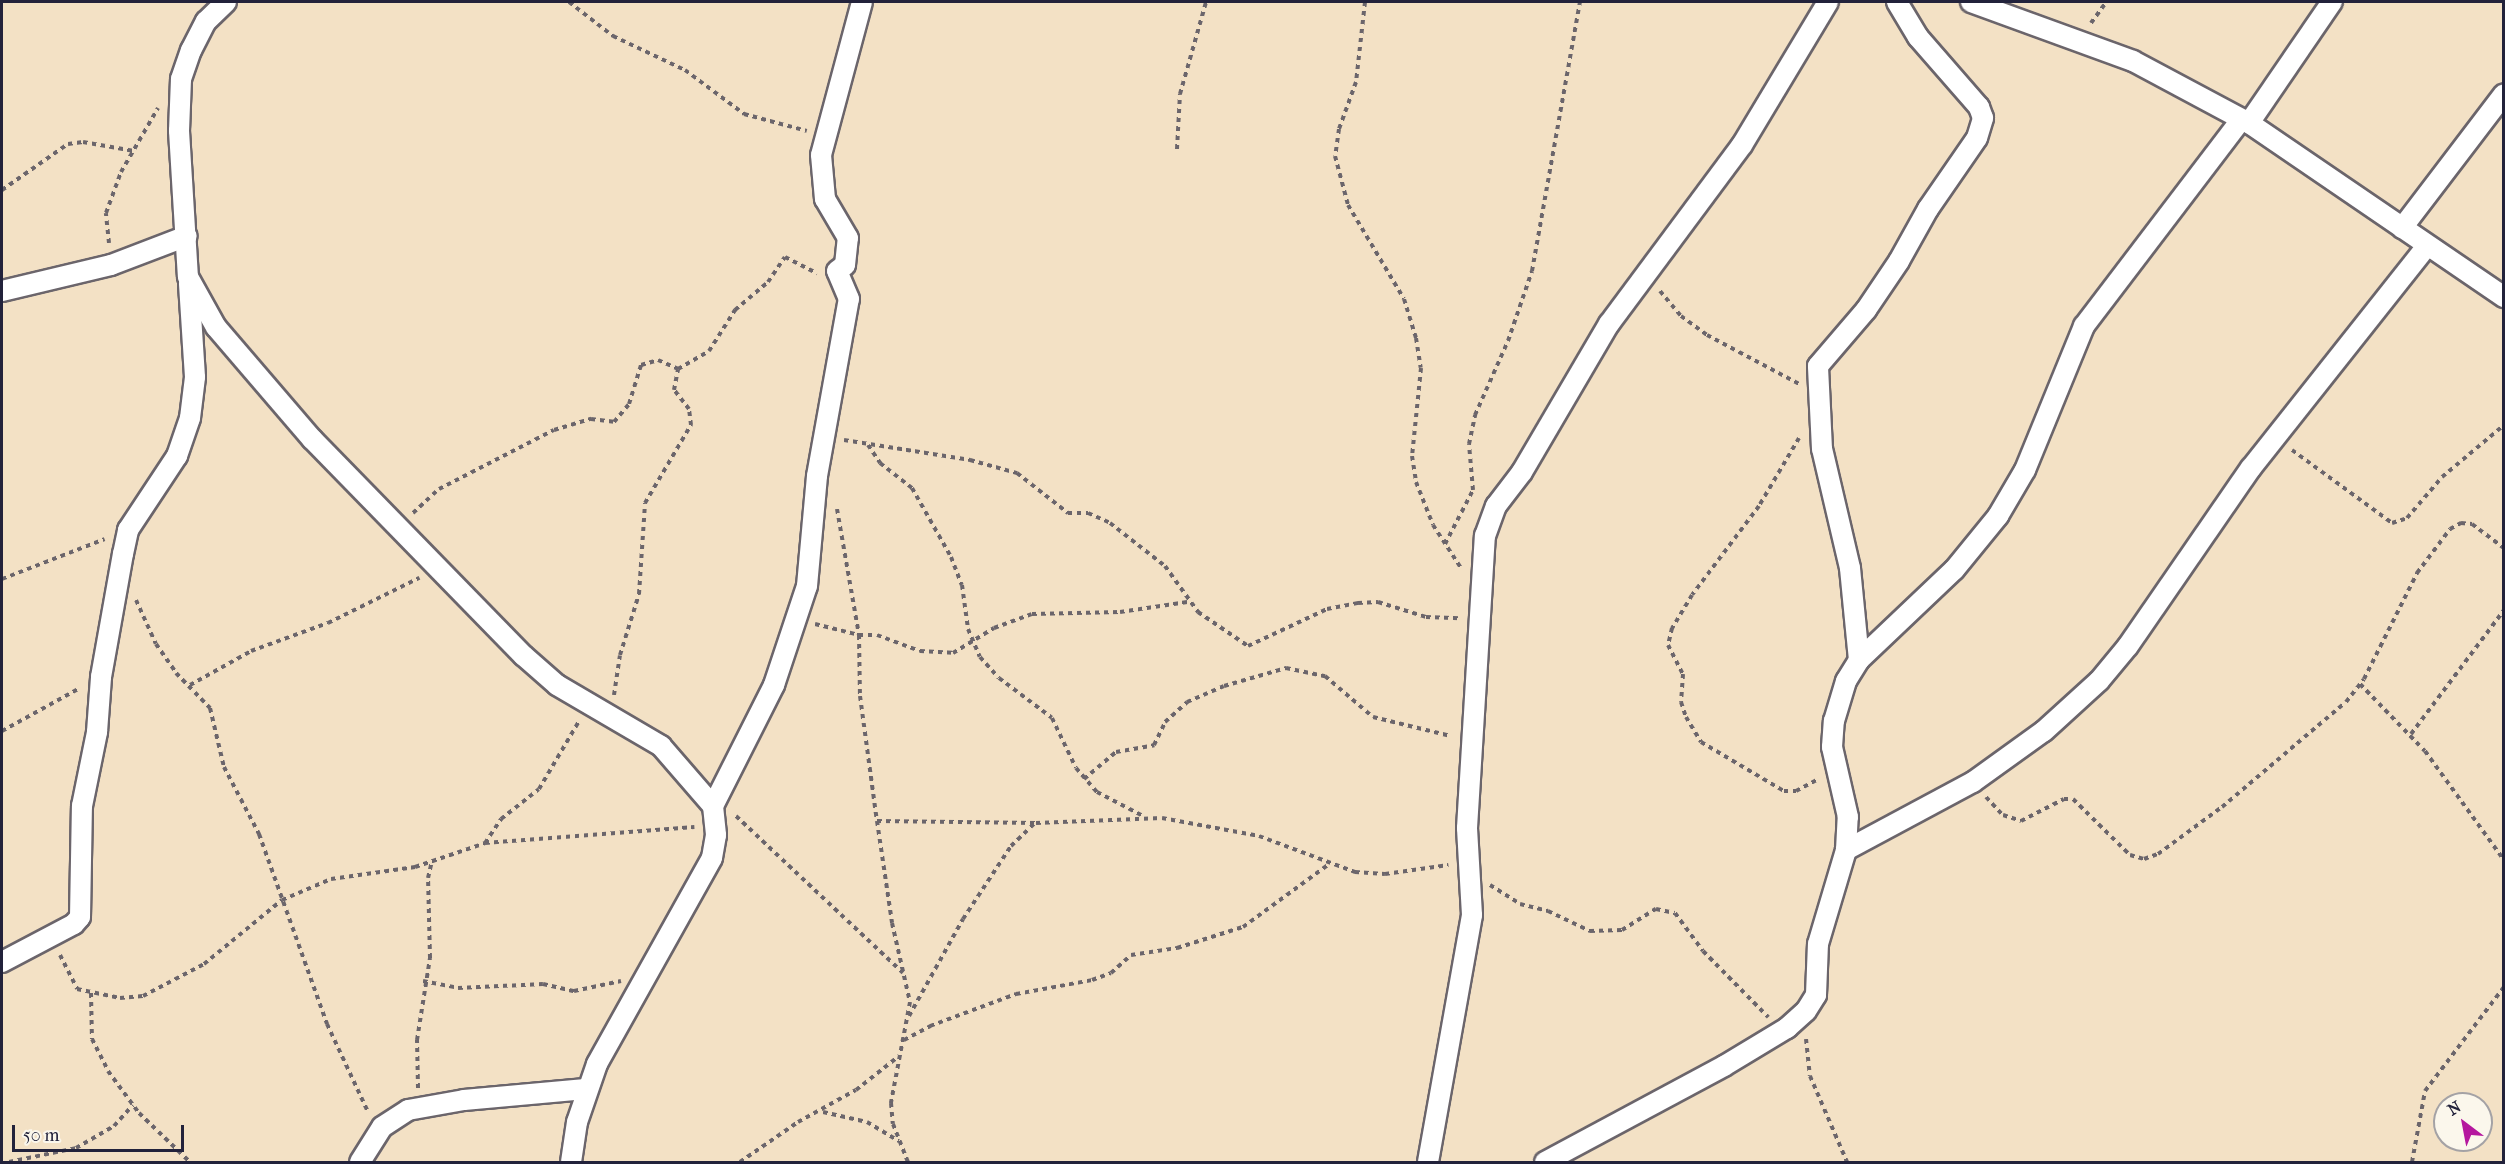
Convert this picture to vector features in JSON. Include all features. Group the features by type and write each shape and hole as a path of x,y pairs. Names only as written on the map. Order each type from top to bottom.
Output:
{"street":[{"path":"2,962 74,924 83,906 81,815 97,732 101,677 121,563 128,530 177,456 190,418 195,377 187,236 179,166 181,79 206,21 226,2"},
{"path":"571,1162 586,1089 712,858 716,810 774,685 797,624 807,586 828,402 847,324 849,299 837,271 845,265 849,248 848,238 825,199 821,178 826,134 862,2"},
{"path":"1428,1162 1472,915 1472,869 1467,828 1479,589 1485,536 1496,506 1522,472 1580,371 1649,266 1742,145 1828,2"},
{"path":"1859,660 1850,568 1827,478 1818,366 1866,310 1982,127 1979,107 1918,37 1897,2"},
{"path":"1971,2 2081,38 2133,61 2244,122 2402,228 2426,247 2504,297"},
{"path":"1545,1162 1780,1033 1806,1011 1816,995 1818,944 1846,850 1848,817 1836,773 1832,747 1834,721 1846,681 1859,660 1954,570 1998,516 2025,470 2084,326 2244,122 2332,2"},
{"path":"2402,228 2504,93"},
{"path":"2,291 111,265 187,236"},
{"path":"1846,850 1973,782 2044,731 2099,681 2128,646 2229,499 2352,337 2426,247"},
{"path":"188,277 216,327 260,383 438,568 557,685 661,746 716,810"},
{"path":"360,1162 373,1140 390,1119 408,1110 464,1100 586,1089"}],"path":[{"path":"569,2 614,36 686,70 744,114 826,134"},
{"path":"1177,149 1180,94 1206,2"},
{"path":"1365,2 1356,82 1339,129 1335,156 1348,205 1404,299 1416,338 1420,392 1412,456 1416,482 1445,545 1479,589"},
{"path":"1445,545 1473,490 1468,444 1475,415 1508,341 1532,272 1580,2"},
{"path":"2081,38 2106,2"},
{"path":"111,265 106,213 121,172 149,119 181,79"},
{"path":"2,190 68,144 83,142 134,151"},
{"path":"610,715 620,655 639,594 645,503 691,425 689,409 674,390 678,369 709,351 735,310 768,282 785,257 818,273 837,271"},
{"path":"1649,266 1658,289 1681,316 1707,335 1819,395"},
{"path":"399,526 439,489 484,463 577,422 591,419 614,422 629,404 641,365 648,360 658,360 678,369"},
{"path":"1822,417 1800,437 1759,506 1692,595 1672,628 1668,645 1683,674 1681,702 1686,717 1701,742 1784,791 1796,791 1836,773"},
{"path":"2275,440 2326,471 2392,523 2407,518 2442,477 2504,425"},
{"path":"834,439 1010,469 1068,513 1088,513 1110,523 1165,566 1187,602 1248,646 1327,609 1358,603 1378,602 1426,617 1456,617 1478,626"},
{"path":"868,444 880,463 912,488 951,557 962,585 973,644 999,678 1052,718 1084,779 1106,799 1143,817"},
{"path":"835,500 859,635 860,696 877,820 910,1002 891,1103 899,1141 909,1162"},
{"path":"1973,782 2003,815 2021,821 2064,799 2073,799 2130,855 2144,859 2183,838 2320,728 2360,684 2417,573 2450,529 2461,523 2472,524 2504,548"},
{"path":"2,579 128,530"},
{"path":"121,563 156,644 210,708 224,767 259,834 327,1024 367,1109 373,1140"},
{"path":"190,685 251,651 328,623 438,568"},
{"path":"797,624 821,624 859,635 877,635 911,649 953,653 973,644 994,628 1032,614 1120,612 1187,602"},
{"path":"2411,734 2504,610"},
{"path":"1084,779 1116,752 1154,745 1165,722 1187,702 1224,686 1286,668 1325,676 1373,717 1473,742"},
{"path":"2,731 101,677"},
{"path":"2360,684 2411,734 2504,860"},
{"path":"485,843 501,819 539,789 573,728 592,704"},
{"path":"51,936 72,984 91,993 120,998 143,996 165,988 204,964 282,900 348,875 432,861 485,843 716,810 904,974"},
{"path":"877,820 1036,823 1143,817 1259,836 1329,864 1385,874 1428,866 1472,869 1520,904 1548,911 1590,931 1622,930 1656,909 1675,913 1703,951 1758,1005 1780,1033"},
{"path":"907,1019 963,919 1005,855 1020,833 1036,823"},
{"path":"408,1110 418,1095 416,1062 423,981 430,958 428,878 432,861"},
{"path":"903,1040 939,1022 1016,994 1092,980 1111,973 1123,960 1138,952 1177,948 1243,927 1329,864"},
{"path":"423,981 458,988 543,984 574,991 648,975"},
{"path":"2412,1162 2426,1091 2504,987"},
{"path":"91,993 92,1039 108,1071 133,1105 190,1162"},
{"path":"1806,1011 1809,1076 1847,1162"},
{"path":"740,1162 798,1122 822,1112 900,1055"},
{"path":"9,1162 76,1148 114,1126 133,1105"},
{"path":"822,1112 867,1122 899,1141"}]}
